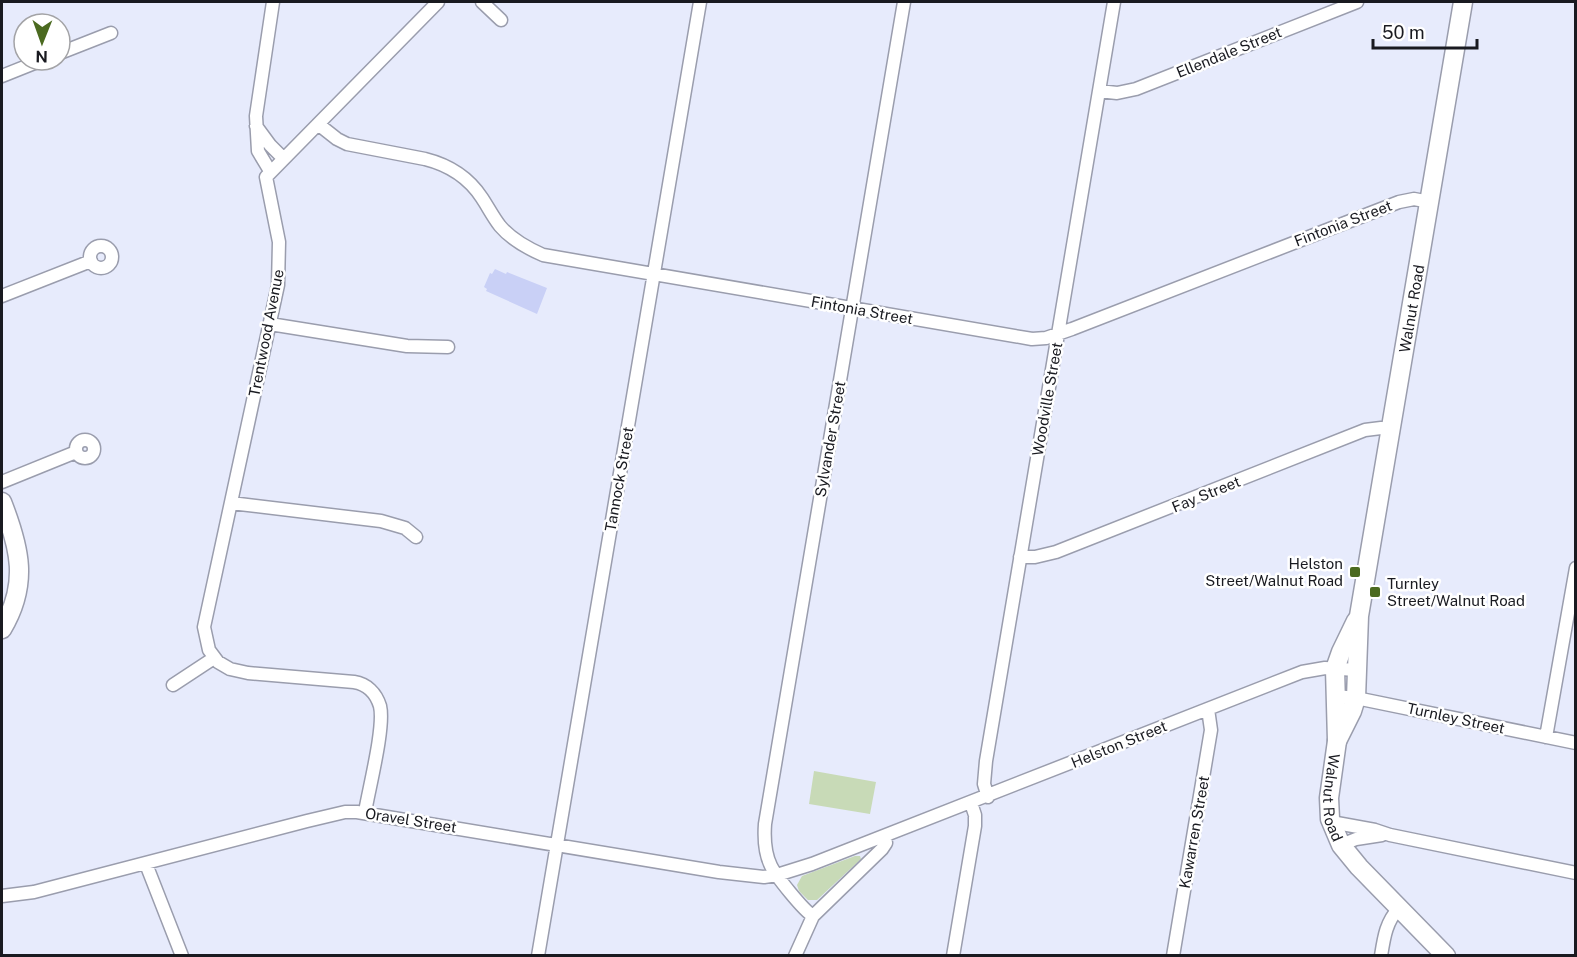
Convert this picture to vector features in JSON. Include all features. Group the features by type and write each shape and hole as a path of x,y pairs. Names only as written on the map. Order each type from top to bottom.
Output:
{"street":[{"path":"273,2 258,94 256,126 258,151 270,171 438,2"},
{"path":"482,2 501,20"},
{"name":"Tannock Street","path":"538,956 700,2"},
{"name":"Sylvander Street","path":"813,916 803,908 771,866 767,856 765,824 904,2"},
{"name":"Woodville Street","path":"988,797 984,784 985,767 1114,2"},
{"name":"Ellendale Street","path":"1098,91 1117,93 1136,89 1357,2"},
{"name":"Walnut Road","path":"1337,741 1356,698 1359,616 1463,2"},
{"path":"72,48 111,33"},
{"name":"Fintonia Street","path":"318,124 347,144 431,161 459,174 476,189 500,225 518,242 529,249 554,257 1032,339 1058,334 1398,202 1407,199 1430,202"},
{"path":"256,126 283,158"},
{"name":"Trentwood Avenue","path":"214,658 206,644 205,619 278,285 279,257 276,219 266,182 270,171"},
{"path":"2,296 91,261"},
{"path":"270,324 406,346 448,347"},
{"name":"Fay Street","path":"1020,557 1035,557 1056,552 1365,430 1381,428 1391,430"},
{"path":"2,482 76,452"},
{"path":"2,502 13,533 20,567 17,593 2,629"},
{"path":"231,503 381,521 405,528 416,537"},
{"path":"1546,737 1575,568"},
{"name":"Walnut Road","path":"1359,616 1335,669 1337,741 1328,808 1331,822 1343,848 1359,867 1446,956"},
{"path":"173,685 214,658 225,667 238,672 354,682 369,688 378,699 381,714 365,812"},
{"name":"Helston Street","path":"719,872 752,876 777,875 885,837 1302,672 1312,669 1356,670"},
{"name":"Turnley Street","path":"1336,696 1356,698 1575,743"},
{"name":"Kawarren Street","path":"1173,956 1211,730 1208,709"},
{"path":"953,956 975,826 975,815 971,803"},
{"name":"Oravel Street","path":"2,896 34,892 337,814 365,812 719,872"},
{"path":"1331,822 1575,873"},
{"path":"1343,848 1356,839 1390,835"},
{"path":"795,956 813,916 882,849 886,843 885,837"},
{"path":"146,864 182,956"},
{"path":"1381,956 1386,928 1400,908"}],"green space":[{"path":"814,771 876,782 870,814 809,804"},
{"path":"860,856 861,859 817,900 808,900 799,891 797,885 802,876"}],"building":[{"path":"495,269 547,288 537,314 486,291 484,287 490,273 492,274"}],"place":[{"name":"Helston Street/Walnut Road","path":"1355,572"},
{"name":"Turnley Street/Walnut Road","path":"1375,592"}]}
